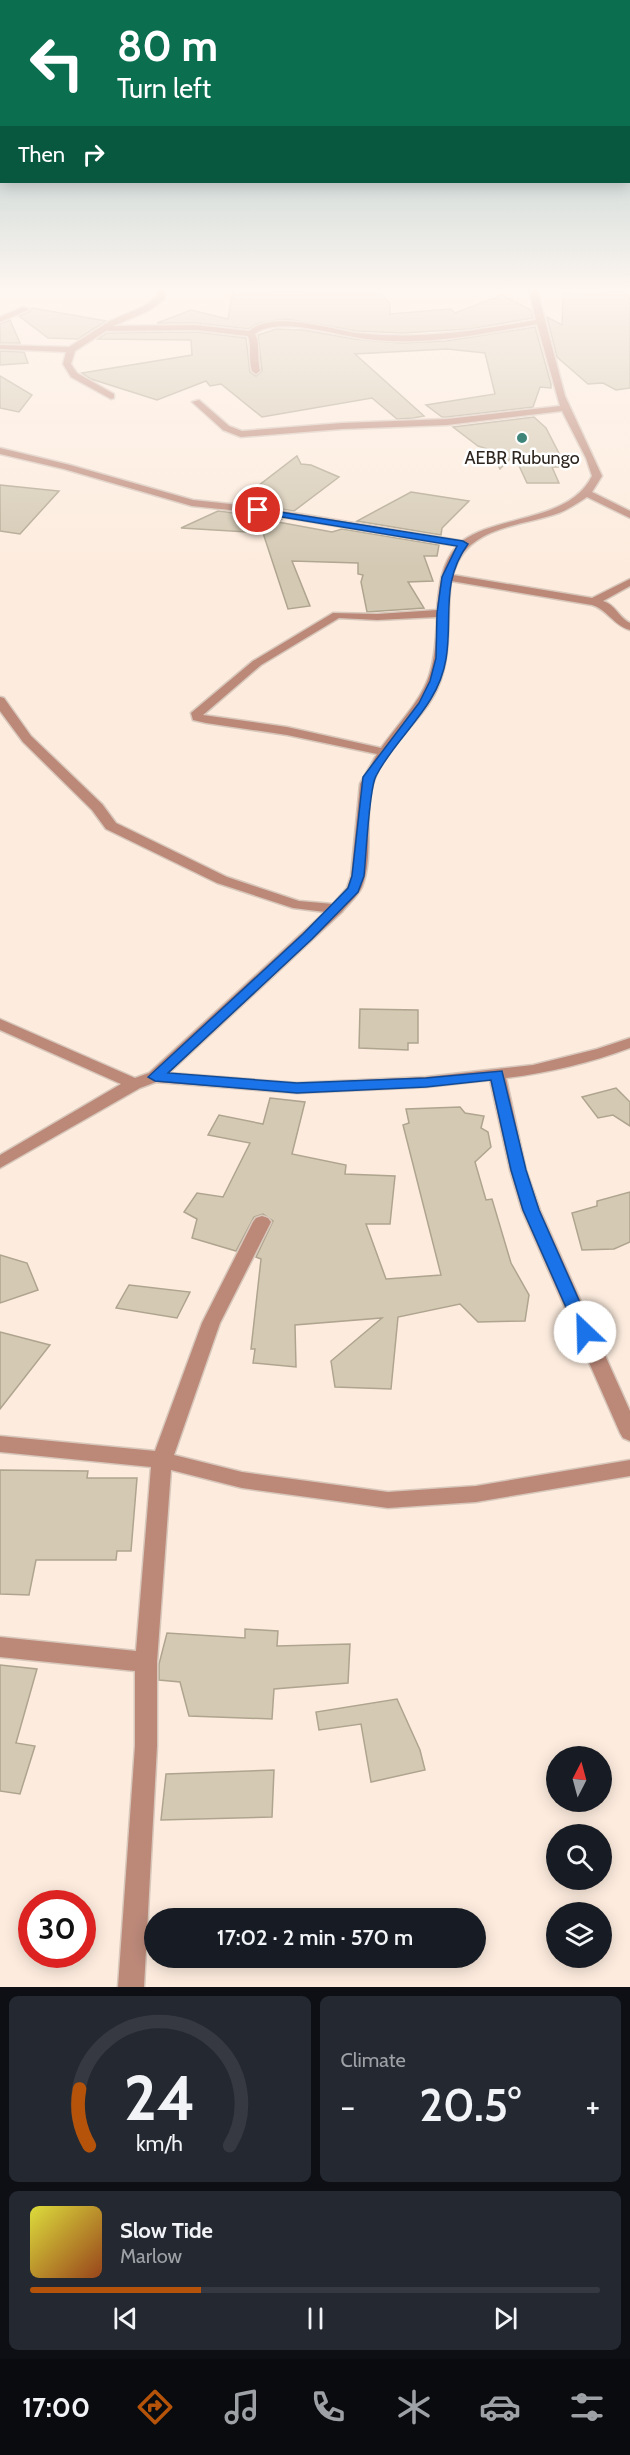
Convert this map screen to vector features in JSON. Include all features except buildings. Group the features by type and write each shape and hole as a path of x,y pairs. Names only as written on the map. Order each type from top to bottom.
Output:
{"street":[{"path":"88,383 111,396"},
{"path":"155,1077 337,909 354,889 358,876 366,786 369,777 420,708 435,681 441,658 446,577 457,552 463,544 483,531 528,520 566,506 586,493 597,476 594,461 574,430 558,383"},
{"path":"196,402 226,428 241,434 342,426 437,423 565,408"},
{"path":"0,451 67,467 192,503 258,510 463,544"},
{"path":"586,493 630,515"},
{"path":"446,577 594,602 609,607 617,620 630,627"},
{"path":"594,602 630,582"},
{"path":"386,752 287,731 206,719 197,717 196,713 257,663 337,615 377,617 442,613"},
{"path":"0,701 11,720 97,807 111,826 222,880 265,896 298,905 337,909"},
{"path":"0,1024 134,1084"},
{"path":"0,1162 134,1084 155,1077 297,1088 426,1082 549,1066 602,1053 630,1042"},
{"path":"497,1074 514,1151 531,1210 630,1433"},
{"path":"130,1987 144,1790 146,1662 162,1460 211,1323 262,1222"},
{"path":"0,1444 162,1460 242,1480 388,1500 476,1494 630,1468"},
{"path":"0,1647 146,1662"}],"place":[{"name":"AEBR Rubungo","path":"522,438"}],"route":[{"path":"258,510 391,534 463,544 446,577 441,658 435,681 424,703 386,752 369,777 366,786 358,876 354,889 337,909 155,1077 297,1088 426,1082 497,1074 507,1123 531,1210 585,1332"}]}
